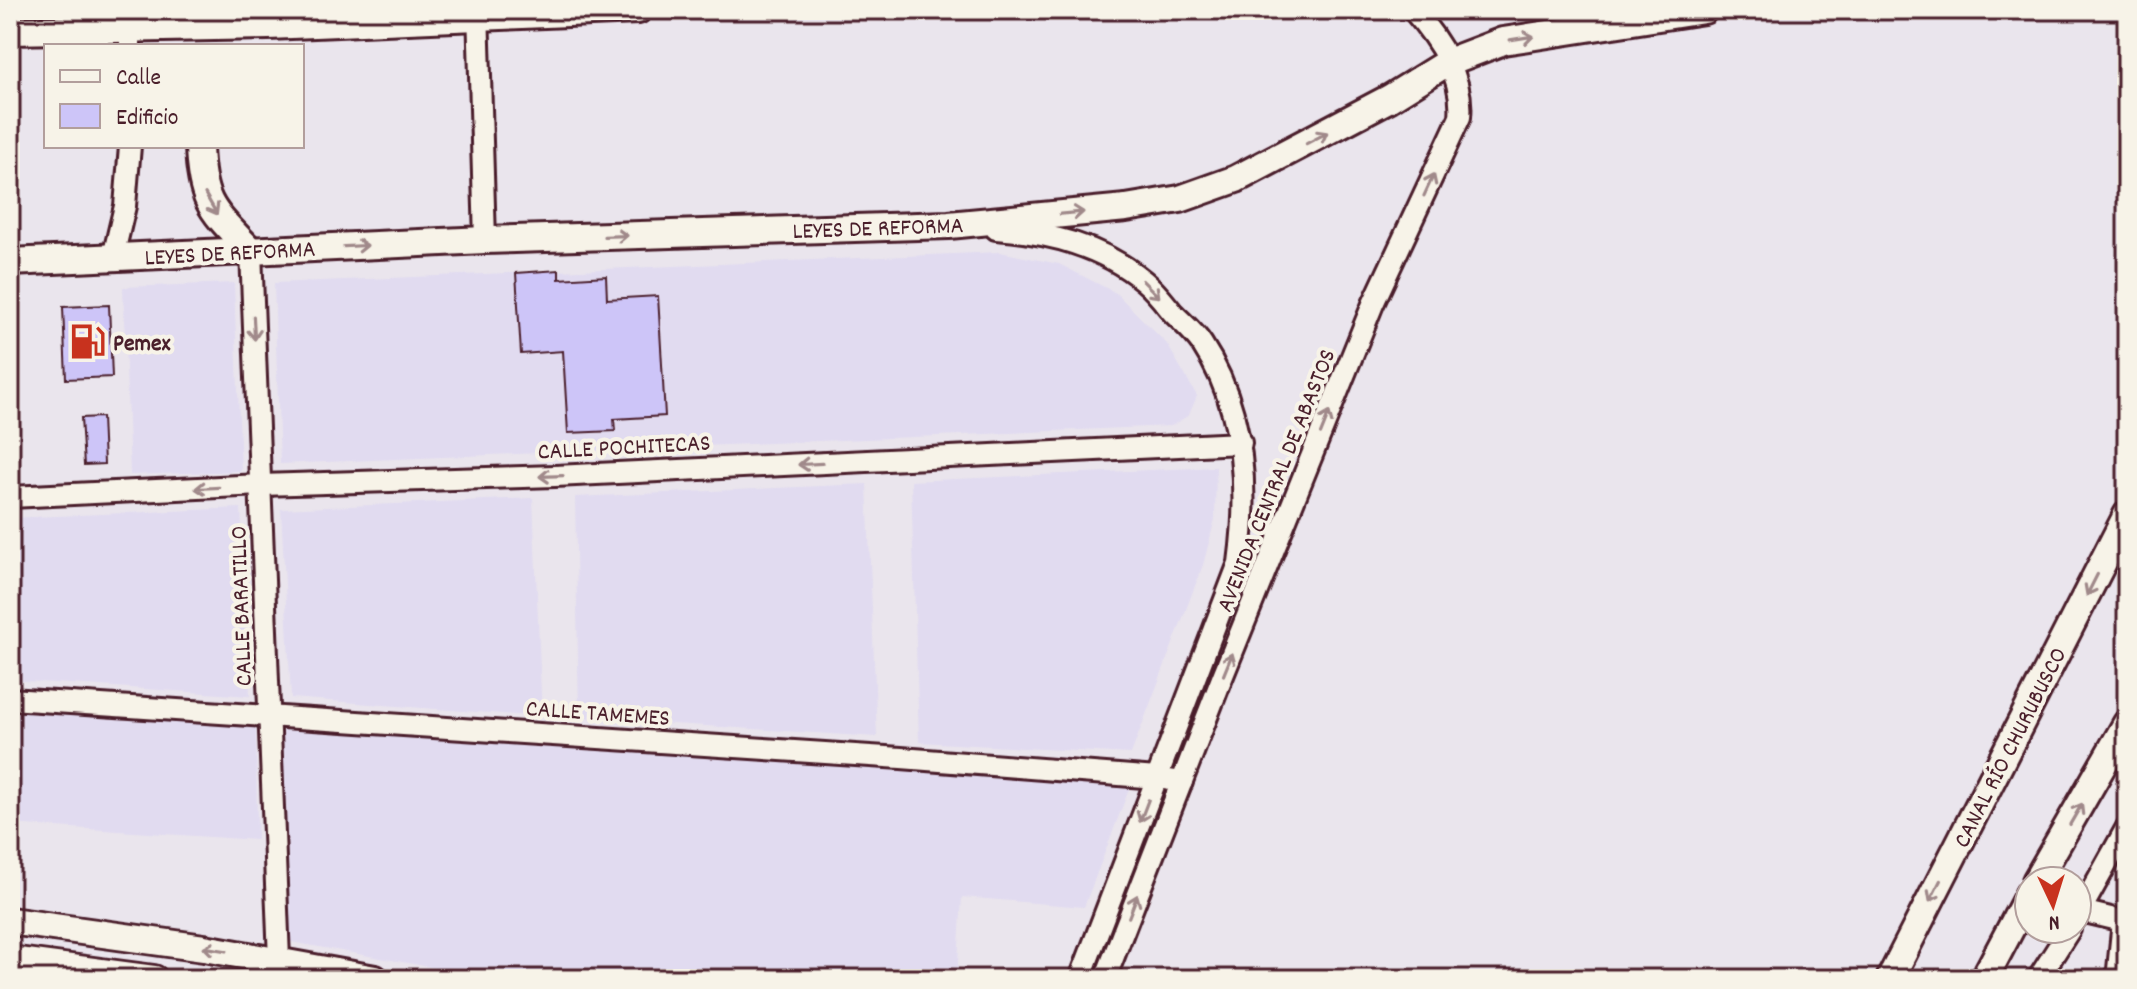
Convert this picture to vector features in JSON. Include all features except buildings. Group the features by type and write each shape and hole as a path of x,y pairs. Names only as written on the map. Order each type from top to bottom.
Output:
{"main road":[{"path":"10,31 268,26 478,14 622,10"},
{"name":"LEYES DE REFORMA","path":"10,262 485,240 949,225 1126,208 1180,199 1236,179 1390,98 1448,62 1503,41 1704,10"},
{"path":"228,44 268,26"},
{"path":"199,148 200,182 206,198 218,217 251,251"},
{"name":"CANAL RÍO CHURUBUSCO","path":"1890,979 2127,515"},
{"path":"2047,865 2117,758 2127,723"},
{"path":"10,921 279,960 375,979"},
{"path":"1984,979 2013,924"},
{"path":"10,960 154,979"}],"street":[{"name":"AVENIDA CENTRAL DE ABASTOS","path":"1105,979 1373,304 1460,117 1459,84 1428,27 1413,10"},
{"path":"478,14 485,240"},
{"path":"113,257 125,206 130,148"},
{"name":"AVENIDA CENTRAL DE ABASTOS","path":"949,225 1036,232 1078,244 1091,248 1144,281 1202,343 1229,396 1241,443 1245,519 1239,563 1080,979"},
{"name":"CALLE BARATILLO","path":"251,251 279,960"},
{"name":"CALLE POCHITECAS","path":"10,497 555,476 1241,443"},
{"name":"CALLE TAMEMES","path":"10,699 1182,782"},
{"path":"2093,887 2127,827"},
{"path":"2093,919 2125,922 2117,979"},
{"path":"2038,979 2059,945"}],"shaded area":[{"path":"1000,252 1059,264 1116,293 1167,344 1197,396 1189,415 1171,426 280,464 274,283"},
{"path":"234,283 241,471 130,475 123,287"},
{"path":"10,343 16,479 10,479"},
{"path":"1216,467 1215,519 1203,565 1131,754 919,742 911,481"},
{"path":"867,484 877,737 579,718 575,497"},
{"path":"533,498 542,717 291,698 281,509"},
{"path":"241,508 250,696 10,680 10,518"},
{"path":"10,710 256,724 257,840 10,824"},
{"path":"275,729 1131,784 1084,907 962,897 957,979 497,979 280,940"}],"place":[{"name":"Pemex","path":"87,342"}]}
